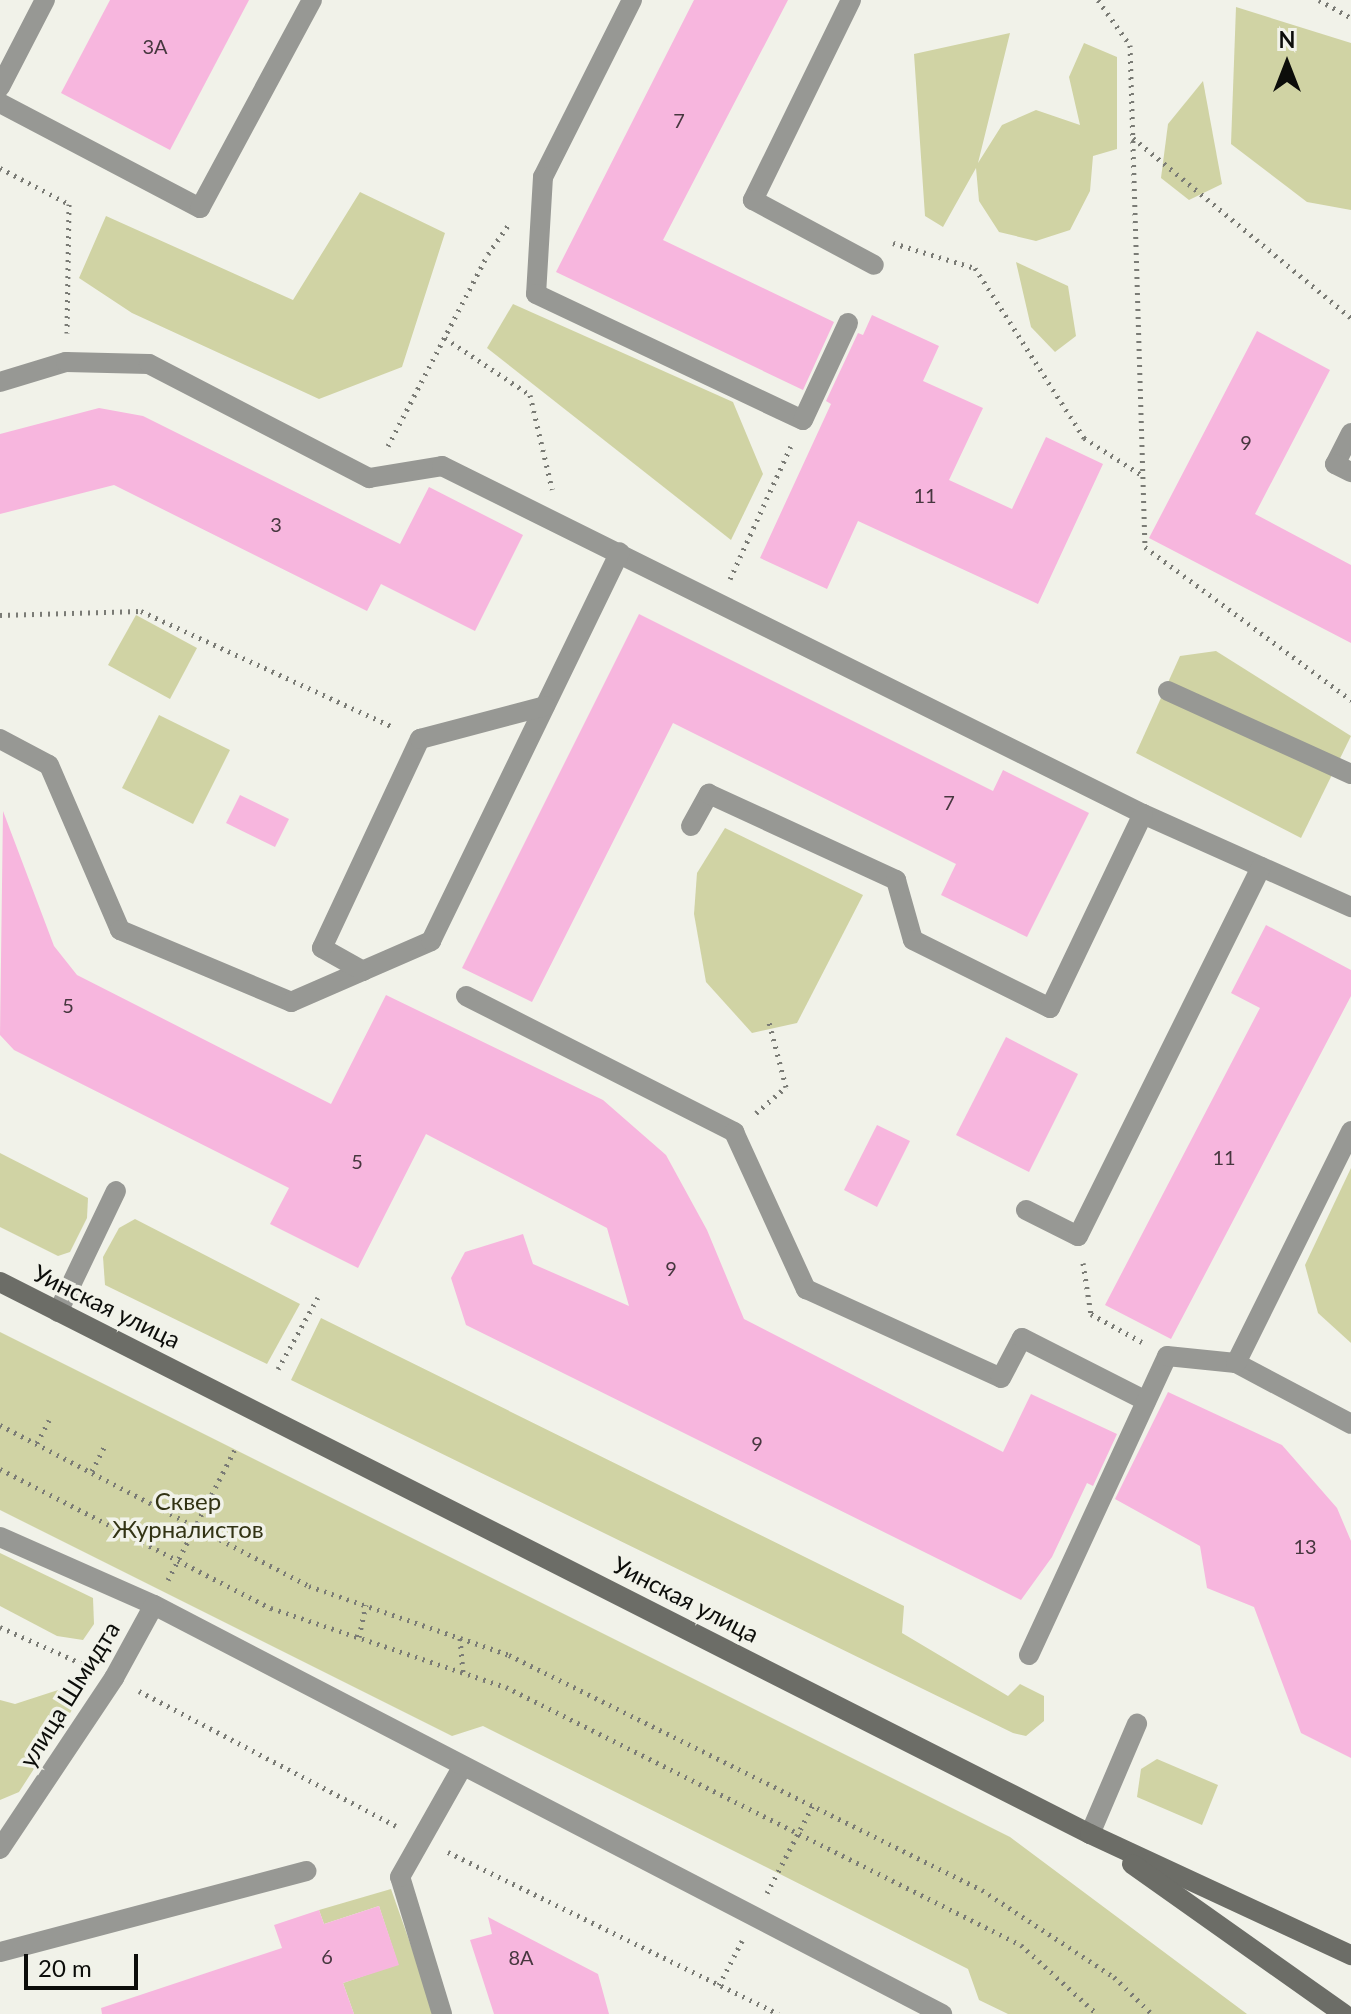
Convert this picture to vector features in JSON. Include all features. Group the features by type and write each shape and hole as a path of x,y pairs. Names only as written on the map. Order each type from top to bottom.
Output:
{"main road":[{"name":"Уинская улица","path":"0,1282 1090,1834 1351,1955"},
{"path":"1090,1834 1344,2014"}],"street":[{"path":"0,87 45,0"},
{"path":"0,103 200,208 312,0"},
{"path":"632,0 543,177 536,294 803,420 848,323"},
{"path":"851,0 753,200 874,265"},
{"path":"0,382 66,362 149,364 369,478 442,466 1143,814 1351,907"},
{"path":"1351,433 1335,464 1351,472"},
{"path":"0,739 49,765 120,930 291,1002 431,941 620,552"},
{"path":"1168,691 1351,774"},
{"path":"363,971 322,948 420,739 545,706"},
{"path":"691,826 709,794 896,880 913,940 1050,1008 1143,814"},
{"path":"1026,1210 1078,1236 1261,867"},
{"path":"466,996 734,1132 806,1289 1001,1378 1022,1338 1146,1401"},
{"path":"1236,1363 1351,1131"},
{"path":"58,1312 116,1191"},
{"path":"1029,1655 1167,1356 1236,1363 1351,1424"},
{"path":"0,1537 154,1605 461,1769 942,2014"},
{"name":"улица Шмидта","path":"0,1849 114,1678 154,1605"},
{"path":"1090,1834 1137,1724"},
{"path":"442,2014 400,1877 461,1769"},
{"path":"0,1952 306,1871"}],"path":[{"path":"1098,0 1130,45 1140,474 1145,547 1351,700"},
{"path":"1319,0 1351,18"},
{"path":"1132,138 1351,318"},
{"path":"0,168 69,204 66,362"},
{"path":"369,478 488,254 543,177"},
{"path":"874,265 896,240 975,268 1084,438 1140,474"},
{"path":"445,338 530,395 560,523"},
{"path":"720,602 803,420"},
{"path":"0,615 141,611 420,739"},
{"path":"734,1132 786,1087 769,1022"},
{"path":"1078,1236 1091,1314 1167,1356"},
{"path":"278,1369 318,1297"},
{"path":"37,1443 49,1420"},
{"path":"0,1425 92,1471 194,1529 309,1586 509,1655 982,1890 1114,1977 1152,2014"},
{"path":"92,1471 104,1447"},
{"path":"154,1605 236,1447"},
{"path":"0,1469 271,1608 506,1687 1021,1945 1097,2014"},
{"path":"359,1637 366,1605"},
{"path":"0,1627 114,1678 420,1839 778,2014"},
{"path":"460,1638 463,1673"}],"green space":[{"path":"1236,7 1351,43 1351,210 1307,202 1231,144"},
{"path":"1010,33 978,163 1002,125 1036,110 1080,125 1069,77 1084,43 1117,57 1117,149 1093,156 1090,191 1070,230 1036,241 999,232 979,201 976,168 943,227 925,216 914,54"},
{"path":"1203,81 1222,184 1189,200 1161,178 1168,124"},
{"path":"360,192 445,233 402,367 319,399 132,313 79,278 106,216 293,300"},
{"path":"1016,262 1068,286 1076,336 1055,352 1031,327"},
{"path":"513,304 733,402 763,474 731,540 487,348"},
{"path":"136,615 197,648 170,699 108,665"},
{"path":"1216,651 1351,736 1301,838 1136,753 1180,656"},
{"path":"159,715 230,750 193,824 122,788"},
{"path":"725,828 863,895 797,1023 752,1033 706,982 694,914 697,873"},
{"path":"0,1153 88,1198 87,1218 70,1252 58,1256 0,1227"},
{"path":"1351,1168 1351,1343 1318,1313 1305,1265"},
{"path":"135,1219 300,1304 267,1364 105,1285 103,1257 119,1228"},
{"path":"321,1318 904,1606 902,1633 1008,1696 1020,1684 1044,1696 1044,1721 1026,1736 1013,1733 291,1380"},
{"name":"Сквер Журналистов","path":"0,1332 1010,1837 1247,2014 1008,2014 979,2000 968,1969 768,1868 483,1726 452,1736 0,1510"},
{"path":"0,1553 93,1598 94,1624 83,1640 57,1636 0,1606"},
{"path":"92,1679 19,1792 0,1800 0,1700 15,1704"},
{"path":"1157,1759 1218,1785 1202,1825 1137,1797 1141,1769"},
{"path":"391,1889 435,2014 354,2014 343,1983 398,1964 379,1906 324,1924 319,1910"}],"building":[{"path":"110,0 249,0 170,150 61,93"},
{"path":"694,0 788,0 663,240 834,322 803,390 556,272"},
{"path":"872,315 939,346 923,381 983,408 949,480 1012,509 1046,437 1103,464 1038,604 858,521 827,589 760,558 831,404 826,401 858,333 863,335"},
{"path":"1257,331 1330,370 1255,514 1351,565 1351,643 1149,538"},
{"path":"99,408 143,416 400,544 429,487 523,535 475,631 381,584 367,611 114,485 0,514 0,434"},
{"path":"639,614 993,791 1003,770 1089,813 1027,937 941,895 956,864 673,723 532,1002 462,968"},
{"path":"240,795 289,819 275,847 226,823"},
{"path":"3,811 54,946 77,975 331,1104 386,995 603,1100 666,1155 707,1230 744,1319 1003,1452 1031,1394 1117,1434 1093,1486 1087,1483 1052,1557 1021,1600 466,1325 451,1278 465,1252 523,1234 533,1264 629,1306 607,1228 426,1134 358,1268 270,1224 289,1188 14,1050 0,1035"},
{"path":"1266,925 1351,970 1351,996 1171,1339 1105,1305 1260,1008 1231,993"},
{"path":"1006,1037 1078,1074 1029,1172 956,1135"},
{"path":"877,1125 910,1141 877,1207 844,1190"},
{"path":"1168,1392 1282,1445 1337,1508 1351,1541 1351,1758 1301,1733 1254,1607 1207,1588 1200,1546 1115,1499"},
{"path":"379,1906 399,1965 343,1983 354,2014 102,2014 101,2008 282,1948 274,1925 319,1910 324,1924"},
{"path":"488,1917 598,1974 609,2014 494,2014 470,1940 492,1934"}]}
